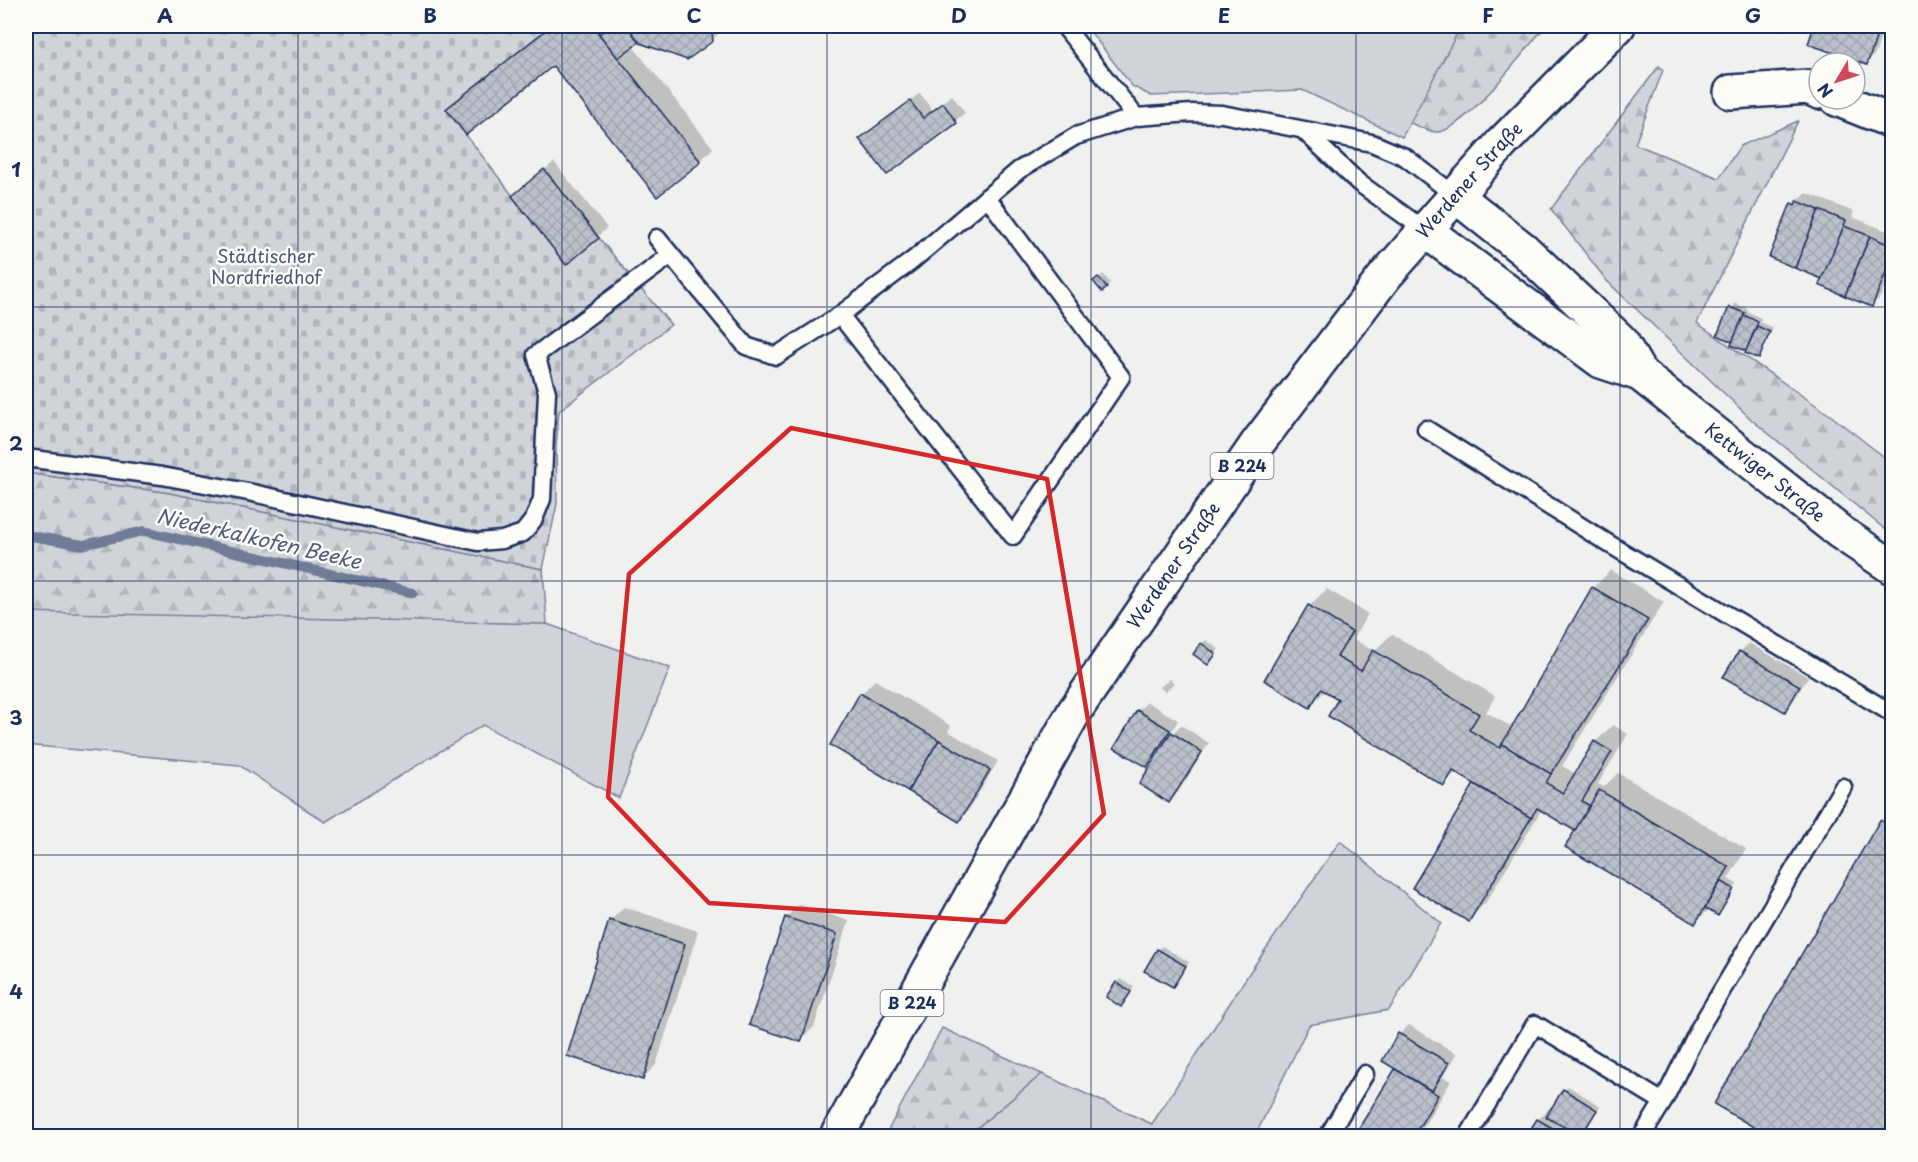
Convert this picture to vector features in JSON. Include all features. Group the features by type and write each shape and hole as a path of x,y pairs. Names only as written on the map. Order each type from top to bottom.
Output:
{"main road":[{"name":"Werdener Straße","path":"837,1137 1074,712 1257,444 1385,276 1502,143 1618,26"},
{"path":"1731,92 1807,87"},
{"path":"1866,111 1893,122"},
{"name":"Kettwiger Straße","path":"1456,196 1524,250 1621,341 1640,374"},
{"name":"Kettwiger Straße","path":"1426,231 1601,361 1640,374 1840,532 1893,567"}],"lane":[{"path":"1064,26 1136,117"},
{"path":"657,238 746,346 776,356 840,315 913,260 1019,170 1076,136 1136,117 1222,114 1305,132 1372,143 1405,156 1456,196"},
{"path":"1305,132 1359,183 1426,231"},
{"path":"840,315 1013,536 1120,376 987,197"},
{"path":"26,458 162,476 478,542 502,540 523,533 534,519 542,499 547,392 537,355 671,255"},
{"path":"1426,429 1606,542 1888,711"},
{"path":"1642,1137 1663,1102 1700,1027 1843,787"},
{"path":"1468,1137 1535,1024 1663,1102"},
{"path":"1328,1137 1365,1074"}],"highlighted area":[{"path":"791,428 1047,479 1104,814 1005,922 709,903 608,797 629,574"}],"green space":[{"name":"Städtischer Nordfriedhof","path":"26,26 551,26 446,109 566,265 599,238 671,325 559,411 556,446 557,504 543,569 165,492 26,473"},
{"path":"1086,26 1465,26 1402,137 1302,90 1151,96 1132,86"},
{"path":"1461,26 1539,26 1543,29 1477,106 1461,120 1447,129 1436,132 1426,130 1410,123"},
{"path":"1659,66 1663,70 1635,144 1719,178 1740,146 1798,121 1697,323 1830,415 1892,463 1892,535 1752,420 1607,281 1551,209"},
{"path":"26,473 165,492 543,569 547,624 26,612"},
{"path":"26,606 547,624 670,668 619,798 483,725 325,822 239,765 26,745"},
{"path":"1340,841 1441,923 1389,1010 1309,1025 1255,1136 967,1136 1042,1074 1152,1124 1248,975"},
{"path":"942,1028 1042,1074 967,1136 885,1136"}],"building":[{"path":"551,26 593,26 701,162 657,197 553,66 466,135 446,109"},
{"path":"609,26 627,26 639,42 618,58 599,34"},
{"path":"627,26 711,26 713,41 687,60 640,43"},
{"path":"1814,26 1880,26 1867,65 1867,51 1828,51 1808,44"},
{"path":"910,101 923,118 943,103 957,123 887,175 859,139"},
{"path":"544,169 599,238 566,265 512,196"},
{"path":"1797,201 1819,210 1795,268 1769,257 1791,203 1795,205"},
{"path":"1819,210 1846,221 1822,279 1795,268"},
{"path":"1844,226 1870,236 1845,296 1819,285"},
{"path":"1870,236 1892,246 1892,257 1872,307 1845,296"},
{"path":"1098,277 1107,288 1102,292 1093,281"},
{"path":"1729,307 1745,313 1732,342 1717,335"},
{"path":"1744,315 1758,322 1746,351 1731,345"},
{"path":"1757,326 1770,332 1759,359 1745,353"},
{"path":"1592,587 1648,620 1551,774 1502,744"},
{"path":"1308,605 1352,632 1337,657 1361,671 1373,650 1450,696 1479,714 1469,730 1500,748 1502,744 1551,774 1546,783 1563,793 1594,741 1612,752 1582,801 1590,806 1575,831 1537,808 1531,818 1453,771 1444,786 1328,716 1338,699 1321,689 1310,708 1264,680"},
{"path":"1201,643 1216,654 1208,665 1193,654"},
{"path":"1739,651 1800,686 1785,712 1723,677"},
{"path":"860,693 939,740 908,791 830,745"},
{"path":"1137,710 1170,730 1147,767 1114,748"},
{"path":"1171,732 1202,752 1169,803 1139,784"},
{"path":"939,740 990,770 959,822 908,791"},
{"path":"1474,784 1531,818 1469,922 1412,888"},
{"path":"1599,790 1729,867 1695,924 1565,847"},
{"path":"1880,820 1892,828 1892,1136 1769,1136 1714,1104"},
{"path":"1721,881 1734,889 1718,916 1705,908"},
{"path":"785,917 837,934 801,1042 749,1025"},
{"path":"609,920 685,944 643,1080 567,1056"},
{"path":"1157,949 1186,966 1173,987 1144,971"},
{"path":"1116,982 1131,992 1121,1007 1106,997"},
{"path":"1398,1033 1449,1063 1432,1091 1382,1061"},
{"path":"1395,1069 1438,1095 1414,1136 1354,1136"},
{"path":"1563,1089 1597,1110 1581,1136 1546,1117"},
{"path":"1537,1119 1566,1136 1526,1136"}],"waterway":[{"name":"Niederkalkofen Beeke","path":"26,535 83,545 144,531 413,593"}]}
